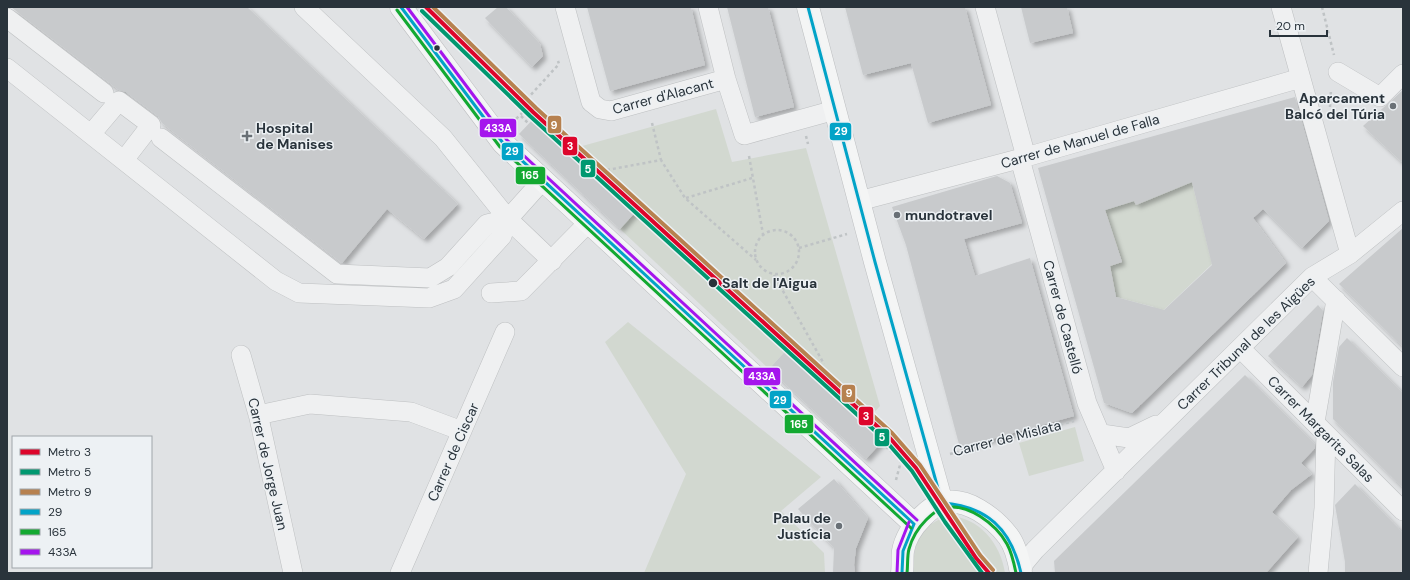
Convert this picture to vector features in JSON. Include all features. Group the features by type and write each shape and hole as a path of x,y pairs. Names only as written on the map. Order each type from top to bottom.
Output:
{"main road":[{"path":"400,7 503,142 914,524"},
{"path":"808,7 866,229 942,503"},
{"path":"902,573 903,551 914,524 927,512 942,503 968,505 983,513 995,522 1008,536 1021,572"}],"street":[{"path":"304,7 443,138 508,219 552,261"},
{"name":"Carrer d'Alacant","path":"565,7 591,102 600,109 611,111 726,79"},
{"path":"708,7 726,79 744,135 835,110"},
{"name":"Carrer de Castelló","path":"985,7 1087,403 1102,434 1116,471"},
{"path":"1281,7 1350,254"},
{"path":"7,18 104,93"},
{"path":"7,68 276,280 299,293 429,298 454,290 502,236 508,219 543,180"},
{"path":"1338,72 1380,97 1403,74"},
{"name":"Carrer de Manuel de Falla","path":"859,201 1023,158 1301,78"},
{"path":"91,134 120,101 151,125 124,160"},
{"path":"162,138 338,274 430,278 448,267 487,224 508,219"},
{"name":"Carrer Tribunal de les Aigües","path":"1021,572 1025,562 1035,550 1312,277 1350,254 1403,211"},
{"path":"491,293 521,291 589,222"},
{"path":"1312,277 1403,367"},
{"path":"1318,573 1324,508 1321,428 1336,300"},
{"name":"Carrer de Ciscar","path":"400,573 505,332"},
{"name":"Carrer Margarita Salas","path":"1240,348 1403,511"},
{"name":"Carrer de Jorge Juan","path":"241,355 258,414 293,573"},
{"path":"258,414 310,404 411,412 462,431"},
{"path":"1102,434 1129,438 1166,421"}],"path":[{"path":"527,99 559,64 557,57"},
{"path":"498,135 521,116 532,103"},
{"path":"521,116 529,124"},
{"path":"652,123 661,160 686,198 756,260 761,268 774,275 824,364"},
{"path":"748,156 763,234 755,247 756,260"},
{"path":"608,170 661,160"},
{"path":"686,198 752,178"},
{"path":"799,248 866,229"},
{"path":"763,234 778,230 785,232 792,236 799,248 797,262 793,268 788,272 774,275"},
{"name":"Carrer de Mislata","path":"946,448 948,454 1079,419 1076,407 1087,403"},
{"path":"881,443 901,459"},
{"path":"890,502 905,445"}],"shaded area":[{"path":"716,109 732,162 806,148 880,406 870,417 791,345 769,369 620,229 640,207 575,148"},
{"path":"1192,182 1212,264 1153,320 1154,307 1116,297 1110,266 1122,262 1105,210"},
{"path":"628,322 821,477 781,511 824,553 825,573 644,573 686,474 605,342"},
{"path":"1075,427 1084,461 1029,476 1019,443"},
{"path":"949,516 970,521 987,534 999,552 1005,573 913,573 913,563 920,537 931,524"}],"building":[{"path":"11,7 247,7 458,204 424,239 387,209 342,263 162,123 158,116 126,92 119,90"},
{"path":"498,7 506,7 540,44 543,56 532,67 485,18"},
{"path":"587,7 691,7 705,65 610,91"},
{"path":"727,7 768,7 794,107 755,117"},
{"path":"845,7 965,7 991,105 928,123 911,63 863,75"},
{"path":"1021,7 1067,7 1073,33 1030,43"},
{"name":"Aparcament Balcó del Túria","path":"1403,90 1403,163 1363,126"},
{"path":"1295,97 1329,221 1302,248 1263,209 1253,218 1286,263 1132,413 1104,403 1038,168","holes":["1192,182 1212,265 1164,310 1116,297 1110,266 1122,262 1105,210 1134,201 1136,205"]},
{"path":"538,114 640,207 620,229 519,134"},
{"path":"997,176 1010,183 1022,223 964,239 975,276 1030,258 1074,416 960,448 906,245 892,207"},
{"path":"1403,228 1403,347 1339,284"},
{"path":"1318,305 1323,311 1312,375 1302,387 1268,356"},
{"path":"1347,338 1403,393 1403,488 1333,419 1333,382 1339,347"},
{"path":"791,345 889,434 866,459 769,369"},
{"path":"1245,375 1315,444 1315,448 1301,463 1312,474 1291,490 1272,512 1298,537 1266,573 1055,573 1054,561"},
{"name":"Palau de Justícia","path":"834,479 868,518 856,548 854,565 855,573 833,573 834,548 798,509"},
{"path":"1355,484 1403,533 1403,573 1345,573 1345,562 1335,505"}],"metro line":[{"name":"3","path":"426,7 533,112 889,437 916,468 976,558 989,573"},
{"name":"9","path":"433,7 536,108 892,433 920,465 980,555 993,570"},
{"name":"5","path":"422,11 530,116 885,440 912,471 945,522 982,573"}],"transit line":[{"name":"29","path":"401,7 503,143 914,524"},
{"name":"433A","path":"407,7 507,140 917,520"},
{"name":"29","path":"808,7 875,262 942,503"},
{"name":"165","path":"397,10 500,147 911,528"},
{"name":"29","path":"942,503 972,509 995,523 1011,544 1017,557 1021,573"},
{"name":"165","path":"907,573 909,549 918,530 932,514 941,509 953,507 971,511 980,516 996,529 1009,547 1016,573"},
{"name":"433A","path":"897,573 898,550 909,522"},
{"name":"29","path":"902,573 903,551 914,524"}],"place":[{"name":"Aparcament Balcó del Túria","path":"1393,106"},
{"name":"Hospital de Manises","path":"247,136"},
{"name":"mundotravel","path":"897,215"},
{"name":"Salt de l'Aigua","path":"713,283"},
{"name":"Palau de Justícia","path":"839,526"}]}
